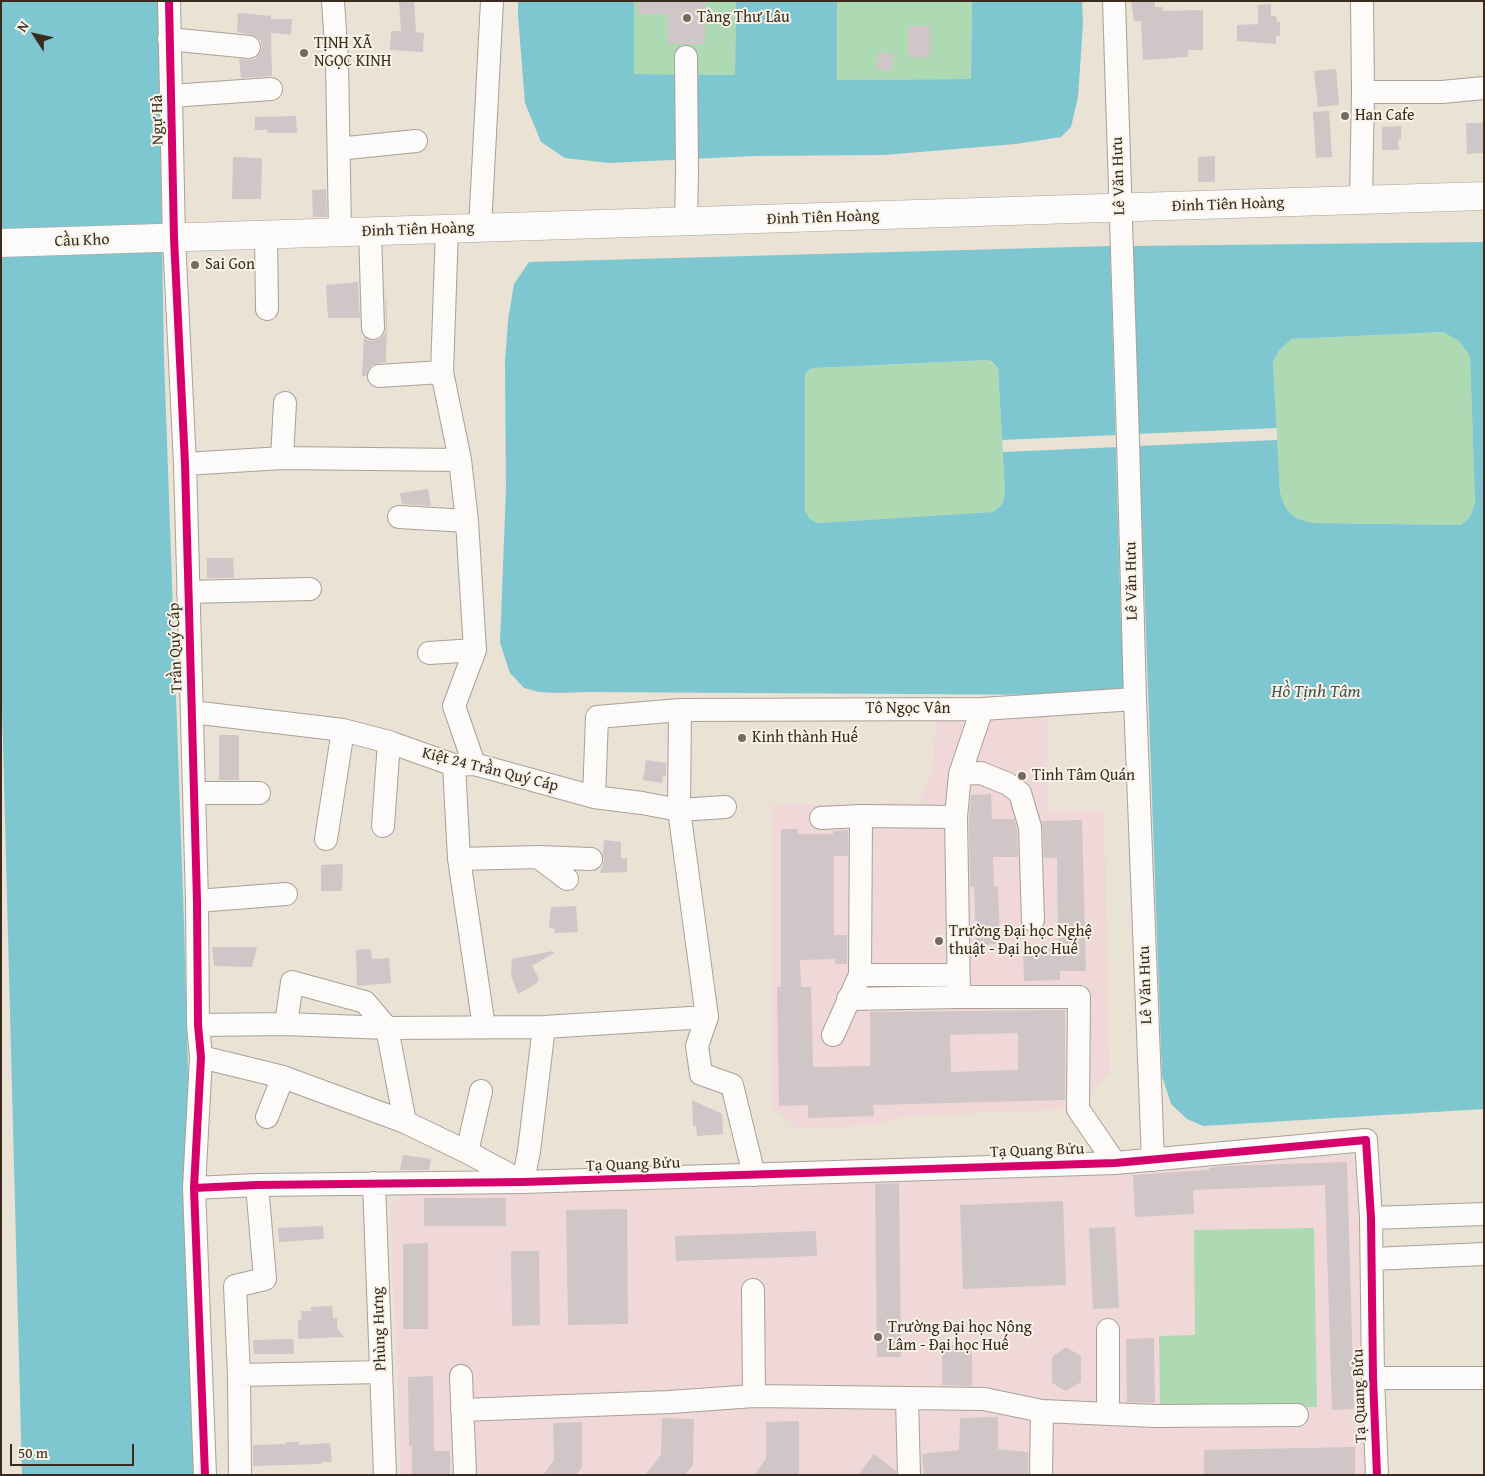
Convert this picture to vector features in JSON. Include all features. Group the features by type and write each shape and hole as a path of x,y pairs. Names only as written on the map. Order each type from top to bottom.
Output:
{"main road":[{"name":"Đinh Tiên Hoàng","path":"168,238 1484,196"},
{"name":"Cầu Kho","path":"1,243 168,238"}],"street":[{"name":"Ngự Hà","path":"168,238 171,96 169,1"},
{"path":"333,1 337,61 340,233"},
{"path":"480,228 492,1"},
{"name":"Lê Văn Hưu","path":"1114,1 1135,699 1153,1160"},
{"path":"1361,200 1362,1"},
{"path":"169,39 249,47"},
{"path":"686,64 686,222"},
{"path":"1363,92 1442,92 1484,88"},
{"path":"171,96 271,89"},
{"path":"346,148 416,141"},
{"path":"447,229 442,372 460,460 467,521 475,650 454,706 464,764 459,859 484,1027"},
{"path":"370,232 372,328"},
{"path":"266,235 267,309"},
{"name":"Trần Quý Cáp","path":"168,238 185,464 197,901 198,1025 201,1057 194,1188 205,1475"},
{"path":"379,376 442,372"},
{"path":"282,458 285,403"},
{"path":"185,464 282,458 460,460"},
{"path":"400,517 467,521"},
{"path":"188,592 310,589"},
{"path":"429,653 475,650"},
{"name":"Tô Ngọc Vân","path":"594,797 597,717 680,710 982,709 1135,699"},
{"path":"959,997 956,817 960,774 982,709"},
{"path":"680,710 679,810 707,1017 697,1046 702,1074 732,1084 754,1175"},
{"name":"Kiệt 24 Trần Quý Cáp","path":"192,712 343,730 464,764 594,797 679,810 726,807"},
{"path":"326,839 343,730"},
{"path":"384,826 389,742"},
{"path":"960,774 981,773 1008,784 1020,793 1030,827 1033,920"},
{"path":"194,793 259,793"},
{"path":"821,818 861,816 956,817"},
{"path":"833,1035 860,975 861,816"},
{"path":"459,859 538,857 591,859"},
{"path":"538,857 567,879"},
{"path":"197,901 286,894"},
{"path":"860,975 958,974"},
{"path":"286,1024 292,982 365,1002 387,1028 405,1122"},
{"path":"848,999 1079,997 1078,1109 1115,1162"},
{"path":"198,1025 286,1024 387,1028 544,1027 707,1017"},
{"path":"201,1057 283,1077 405,1122 523,1182 529,1151 544,1027"},
{"path":"267,1117 283,1077"},
{"path":"467,1152 481,1091"},
{"name":"Tạ Quang Bửu","path":"194,1188 256,1185 523,1182 1115,1162 1366,1140 1371,1218 1373,1378 1377,1475"},
{"name":"Phùng Hưng","path":"374,1183 386,1475"},
{"path":"240,1475 239,1375 235,1286 265,1279 256,1185"},
{"path":"1371,1218 1484,1214"},
{"path":"1372,1260 1484,1254"},
{"path":"753,1290 754,1396"},
{"path":"1108,1330 1108,1414"},
{"path":"239,1375 381,1372"},
{"path":"461,1376 466,1475"},
{"path":"1373,1378 1484,1378"},
{"path":"462,1410 670,1402 754,1396 984,1399 1042,1411 1155,1416 1297,1415"},
{"path":"907,1399 910,1475"},
{"path":"1041,1475 1042,1411"}],"shaded area":[{"name":"Trường Đại học Nghệ thuật - Đại học Huế","path":"1047,716 1048,810 1104,810 1110,1072 1078,1109 908,1116 876,1125 798,1129 771,1107 772,805 919,803 933,766 936,720"},
{"name":"Trường Đại học Nông Lâm - Đại học Huế","path":"1349,1155 1355,1160 1357,1171 1365,1475 401,1475 390,1207 402,1194"}],"green space":[{"path":"634,1 736,1 735,75 633,74"},
{"path":"837,1 972,1 971,79 837,80"},
{"path":"1443,332 1459,341 1470,356 1475,503 1470,517 1461,525 1314,523 1291,514 1280,492 1273,362 1279,350 1292,339"},
{"path":"988,360 998,368 1005,493 1003,502 998,508 992,512 817,523 810,519 805,511 805,374 810,369"},
{"path":"1314,1228 1317,1407 1197,1410 1196,1404 1160,1404 1159,1336 1195,1335 1194,1230"}],"water":[{"path":"1,1 158,1 164,357 184,922 199,1475 22,1475 1,666"},
{"path":"518,1 634,1 634,74 735,75 736,1 837,1 837,80 971,79 972,1 1082,1 1083,24 1078,97 1071,127 1061,137 1016,144 884,155 754,156 609,163 565,158 541,142 525,103"},
{"name":"Hồ Tịnh Tâm","path":"1484,242 1484,1109 1203,1126 1187,1119 1171,1104 1162,1076 1132,246","holes":["1443,332 1459,341 1470,356 1475,503 1470,517 1461,525 1314,523 1291,514 1280,492 1273,362 1279,350 1292,339"]},
{"path":"1110,246 1121,626 1125,691 1068,695 557,693 539,692 524,688 510,673 500,643 506,489 505,363 508,320 514,284 529,262","holes":["988,360 998,368 1005,493 1003,502 998,508 992,512 817,523 810,519 805,511 805,374 810,369"]}],"pier":[{"path":"1277,428 1277,440 1137,446 1136,434"},
{"path":"1118,435 1118,447 1003,452 1002,440"}],"building":[{"path":"399,1 414,1 416,32 424,33 423,52 390,50 391,31 401,31"},
{"name":"Tàng Thư Lâu","path":"638,1 706,1 705,44 667,44 668,14 638,14"},
{"path":"1131,1 1155,1 1155,7 1162,7 1163,11 1203,10 1203,50 1188,50 1188,57 1143,60 1141,21 1134,21"},
{"path":"1271,4 1271,16 1276,16 1277,22 1280,22 1280,36 1276,36 1276,44 1237,41 1237,25 1258,24 1258,5"},
{"path":"238,13 271,16 271,19 292,19 291,35 271,33 272,76 241,78 239,59 255,59 260,54 262,48 261,41 256,36 237,32"},
{"path":"908,26 930,26 930,58 908,57"},
{"path":"878,52 894,54 892,70 876,69"},
{"path":"1336,69 1339,105 1318,107 1314,71"},
{"path":"1329,111 1332,157 1316,158 1313,112"},
{"path":"296,116 297,133 267,133 268,130 255,130 255,117"},
{"path":"1466,123 1484,123 1484,153 1467,154"},
{"path":"1401,126 1401,139 1398,140 1399,150 1382,150 1382,127"},
{"path":"1215,156 1215,182 1198,182 1198,157"},
{"path":"233,157 262,158 261,199 232,199"},
{"path":"326,189 327,217 313,217 312,190"},
{"path":"385,281 387,315 386,362 372,365 366,376 362,376 364,337 367,340 374,341 380,339 385,334"},
{"path":"358,282 360,318 328,318 326,285"},
{"path":"428,489 431,506 402,504 400,493"},
{"path":"207,558 233,558 234,578 207,578"},
{"path":"219,735 239,735 239,780 219,780"},
{"path":"646,760 666,763 666,776 663,776 662,783 643,780"},
{"path":"991,794 992,819 1014,819 1017,829 1018,857 993,857 994,886 998,886 1000,944 976,945 974,887 970,887 969,818 971,795"},
{"path":"1082,820 1086,971 1060,971 1060,980 1024,981 1023,947 1058,946 1057,858 1044,858 1042,821"},
{"path":"781,829 798,829 798,834 833,834 833,831 848,830 848,856 834,856 834,935 847,935 847,964 835,964 835,959 800,960 801,987 811,987 813,1067 870,1066 870,1012 1065,1010 1065,1100 873,1105 874,1116 808,1118 808,1105 779,1106 777,987 781,987","holes":["1018,1033 1018,1070 951,1072 950,1035"]},
{"path":"604,840 621,842 621,858 627,858 627,872 600,873 604,860"},
{"path":"343,864 342,891 321,891 321,865"},
{"path":"576,906 578,932 555,933 555,929 549,928 551,907"},
{"path":"212,947 257,947 252,967 214,966"},
{"path":"371,949 372,959 389,958 391,983 357,986 356,950"},
{"path":"553,951 554,953 532,966 539,979 536,984 518,994 511,976 512,959"},
{"path":"692,1100 722,1114 723,1134 697,1136 696,1126 693,1126"},
{"path":"403,1155 431,1159 429,1170 400,1170"},
{"path":"1347,1162 1354,1409 1332,1410 1325,1185 1193,1190 1194,1214 1135,1217 1133,1175 1209,1170 1209,1168 1223,1166"},
{"path":"899,1183 901,1357 877,1357 875,1184"},
{"path":"424,1198 506,1198 506,1226 424,1226"},
{"path":"1063,1201 1066,1285 963,1289 960,1205"},
{"path":"627,1209 628,1324 568,1325 566,1210"},
{"path":"323,1226 324,1239 279,1242 278,1228"},
{"path":"1115,1227 1119,1308 1093,1309 1089,1228"},
{"path":"816,1231 817,1256 676,1261 675,1236"},
{"path":"428,1243 428,1329 403,1329 403,1244"},
{"path":"511,1251 539,1251 540,1325 512,1326"},
{"path":"332,1306 333,1318 337,1318 337,1328 344,1337 298,1339 298,1320 302,1320 301,1311 311,1311 311,1307"},
{"path":"1154,1338 1155,1403 1127,1402 1126,1339"},
{"path":"293,1339 294,1354 254,1354 253,1340"},
{"path":"942,1345 972,1345 972,1386 942,1385"},
{"path":"1066,1347 1081,1356 1081,1382 1066,1391 1052,1383 1052,1357"},
{"path":"433,1376 434,1451 450,1451 450,1475 412,1475 412,1446 409,1446 408,1377"},
{"path":"998,1417 998,1449 1028,1452 1028,1475 924,1475 922,1454 959,1450 960,1418"},
{"path":"662,1418 694,1419 693,1465 685,1475 645,1475 661,1455"},
{"path":"799,1421 799,1475 754,1475 766,1459 766,1422"},
{"path":"582,1422 582,1467 576,1475 543,1475 554,1460 553,1423"},
{"path":"286,1442 299,1442 299,1445 330,1443 332,1462 253,1466 253,1445 286,1444"},
{"path":"1355,1447 1355,1475 1204,1475 1204,1450"},
{"path":"874,1454 896,1471 896,1475 858,1475"}],"cycle path":[{"path":"169,1 174,238 185,464 197,901 198,1025 201,1057 194,1188 205,1475"},
{"path":"194,1188 257,1185 523,1182 1115,1163 1366,1140 1371,1218 1373,1378 1377,1475"}],"place":[{"name":"Tàng Thư Lâu","path":"687,18"},
{"name":"TỊNH XÃ NGỌC KINH","path":"304,53"},
{"name":"Han Cafe","path":"1345,116"},
{"name":"Sai Gon","path":"195,265"},
{"name":"Kinh thành Huế","path":"742,738"},
{"name":"Tinh Tâm Quán","path":"1022,776"},
{"name":"Trường Đại học Nghệ thuật - Đại học Huế","path":"939,941"},
{"name":"Trường Đại học Nông Lâm - Đại học Huế","path":"878,1337"}]}
